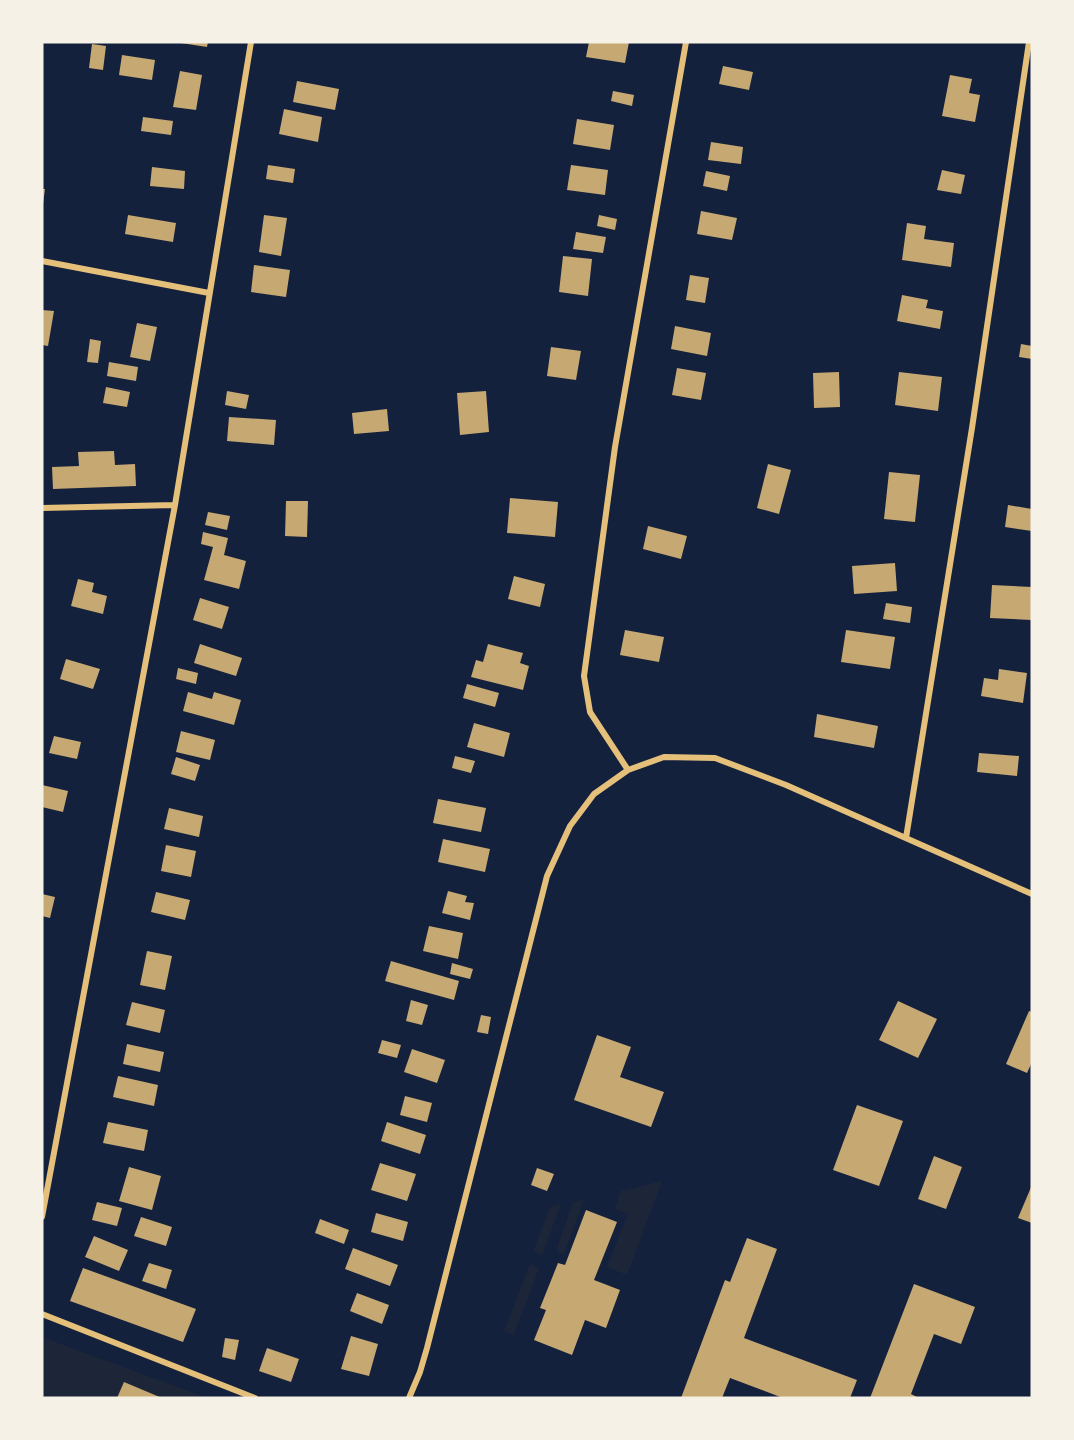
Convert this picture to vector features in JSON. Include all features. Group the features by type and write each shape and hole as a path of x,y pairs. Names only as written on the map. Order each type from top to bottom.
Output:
{"street":[{"path":"42,1217 175,505 251,42"},
{"path":"628,770 590,712 584,676 615,447 686,42"},
{"path":"906,838 974,417 1029,42"},
{"path":"42,261 209,293"},
{"path":"42,508 175,505"},
{"path":"409,1398 427,1348 547,876 570,826 594,794 628,770 664,757 714,758 786,784 1032,894"},
{"path":"42,1314 255,1398"}],"shaded area":[{"path":"662,1181 627,1275 607,1267 628,1214 615,1209 621,1191"},
{"path":"584,1199 564,1254 556,1251 573,1203"},
{"path":"561,1204 542,1255 533,1252 550,1207"},
{"path":"530,1264 539,1268 514,1335 504,1331"},
{"path":"42,1337 207,1398 42,1398"}],"building":[{"path":"181,42 208,42 207,47"},
{"path":"589,42 629,42 625,63 586,57"},
{"path":"92,44 106,46 103,70 89,68"},
{"path":"122,55 155,60 152,80 119,75"},
{"path":"723,66 753,72 749,90 719,84"},
{"path":"180,71 202,75 196,110 173,107"},
{"path":"950,75 972,79 969,93 980,95 975,122 942,116"},
{"path":"297,81 339,89 335,110 293,102"},
{"path":"613,91 634,95 632,106 611,101"},
{"path":"284,109 322,117 318,142 279,134"},
{"path":"143,117 173,121 171,135 141,131"},
{"path":"577,119 614,125 610,150 573,144"},
{"path":"711,142 743,147 741,164 708,160"},
{"path":"268,165 295,169 293,183 266,179"},
{"path":"571,165 608,170 605,195 567,190"},
{"path":"152,167 185,171 184,189 150,186"},
{"path":"942,170 965,175 961,194 937,190"},
{"path":"706,171 730,176 727,191 703,186"},
{"path":"42,189 45,189 43,204 42,204"},
{"path":"701,211 737,218 732,240 697,234"},
{"path":"128,215 176,223 173,242 125,234"},
{"path":"264,215 287,218 281,256 259,252"},
{"path":"599,215 617,219 615,230 597,226"},
{"path":"907,223 926,226 924,239 954,243 951,267 902,260"},
{"path":"576,232 606,237 603,253 573,249"},
{"path":"563,256 592,259 588,296 559,292"},
{"path":"254,265 290,270 286,297 251,292"},
{"path":"690,275 709,278 705,303 686,300"},
{"path":"902,295 928,300 926,308 943,311 940,329 897,321"},
{"path":"42,310 54,311 48,346 42,345"},
{"path":"137,323 157,327 150,361 130,357"},
{"path":"675,326 711,333 707,356 671,349"},
{"path":"90,339 101,341 98,363 87,362"},
{"path":"1021,344 1032,346 1032,359 1019,357"},
{"path":"551,347 581,351 576,380 547,376"},
{"path":"109,362 138,367 136,381 107,376"},
{"path":"677,368 706,373 701,400 672,395"},
{"path":"839,372 840,407 814,408 813,373"},
{"path":"899,372 942,377 938,411 895,405"},
{"path":"106,387 130,392 127,407 103,403"},
{"path":"227,391 249,395 246,409 225,405"},
{"path":"486,391 489,432 460,435 457,393"},
{"path":"387,409 389,431 354,434 352,413"},
{"path":"229,417 276,420 274,445 227,441"},
{"path":"114,451 115,465 135,464 136,486 53,489 52,467 79,466 78,452"},
{"path":"768,464 791,470 779,514 757,508"},
{"path":"889,472 920,475 915,522 884,519"},
{"path":"510,498 558,502 555,537 507,533"},
{"path":"286,501 308,501 307,537 285,536"},
{"path":"1008,505 1032,509 1032,531 1005,527"},
{"path":"208,512 230,516 227,530 205,525"},
{"path":"648,526 687,536 681,559 643,549"},
{"path":"203,532 228,538 224,555 246,561 239,589 204,580 213,547 201,544"},
{"path":"895,563 897,591 854,594 852,566"},
{"path":"514,576 545,584 540,607 508,599"},
{"path":"78,579 94,583 92,592 107,596 103,614 71,606"},
{"path":"992,585 1032,587 1032,620 990,618"},
{"path":"200,598 229,607 222,629 193,620"},
{"path":"886,603 912,607 910,623 883,619"},
{"path":"625,630 664,637 659,662 620,655"},
{"path":"846,630 895,637 890,669 841,662"},
{"path":"200,644 242,658 236,676 194,663"},
{"path":"488,644 523,653 520,663 529,666 523,690 471,677 476,660 483,662"},
{"path":"66,659 100,669 93,689 60,679"},
{"path":"178,668 198,673 196,684 176,679"},
{"path":"999,669 1027,673 1023,703 981,696 984,678 998,680"},
{"path":"467,684 499,693 495,707 463,698"},
{"path":"188,692 212,699 214,692 241,700 234,725 183,711"},
{"path":"817,714 878,726 874,748 814,737"},
{"path":"474,723 510,733 504,757 467,747"},
{"path":"181,731 215,740 210,760 176,752"},
{"path":"54,736 81,742 77,759 49,753"},
{"path":"979,753 1019,756 1017,776 977,772"},
{"path":"455,756 475,761 471,773 452,768"},
{"path":"176,757 200,765 195,781 171,774"},
{"path":"42,785 68,791 63,812 42,807"},
{"path":"438,799 486,808 481,832 433,823"},
{"path":"169,808 203,816 199,837 164,829"},
{"path":"443,839 490,849 485,872 438,862"},
{"path":"166,845 196,851 191,877 161,871"},
{"path":"448,891 467,896 465,902 474,903 470,920 442,913"},
{"path":"156,892 190,900 185,920 151,912"},
{"path":"42,894 55,897 50,918 42,916"},
{"path":"429,926 463,933 458,959 423,951"},
{"path":"147,951 172,956 165,990 140,985"},
{"path":"391,961 459,981 454,1000 385,981"},
{"path":"452,963 473,969 470,979 450,974"},
{"path":"411,1000 428,1005 422,1025 406,1021"},
{"path":"898,1001 937,1019 918,1058 879,1040"},
{"path":"132,1002 165,1010 160,1033 126,1025"},
{"path":"1029,1011 1032,1012 1032,1062 1027,1073 1006,1064"},
{"path":"481,1015 491,1017 488,1034 477,1032"},
{"path":"597,1035 631,1047 620,1077 664,1092 651,1127 574,1100"},
{"path":"382,1040 401,1045 397,1058 378,1053"},
{"path":"127,1044 164,1052 160,1072 123,1064"},
{"path":"412,1049 445,1060 437,1083 404,1072"},
{"path":"118,1076 158,1085 154,1106 113,1097"},
{"path":"405,1096 432,1103 427,1122 400,1115"},
{"path":"857,1105 903,1121 879,1186 833,1170"},
{"path":"108,1122 148,1130 144,1151 103,1143"},
{"path":"387,1122 426,1135 420,1154 381,1141"},
{"path":"934,1156 962,1167 946,1209 918,1199"},
{"path":"380,1163 416,1174 407,1201 371,1190"},
{"path":"129,1167 161,1176 152,1210 119,1201"},
{"path":"537,1168 554,1174 547,1191 531,1185"},
{"path":"1032,1185 1032,1223 1018,1218"},
{"path":"97,1202 122,1208 117,1226 92,1220"},
{"path":"586,1210 617,1222 594,1280 620,1290 606,1328 585,1320 572,1355 534,1340 546,1310 540,1308 558,1263 565,1265"},
{"path":"376,1213 408,1222 403,1241 371,1232"},
{"path":"141,1217 172,1227 166,1246 134,1236"},
{"path":"320,1219 349,1230 344,1244 315,1233"},
{"path":"94,1236 128,1250 119,1271 85,1257"},
{"path":"747,1238 777,1249 744,1338 857,1380 850,1398 783,1398 730,1378 722,1398 681,1398 725,1280 730,1282"},
{"path":"353,1248 398,1265 390,1286 345,1269"},
{"path":"149,1263 172,1270 166,1289 142,1281"},
{"path":"83,1268 196,1309 183,1342 70,1301"},
{"path":"914,1284 975,1307 961,1344 934,1334 911,1394 919,1398 870,1398"},
{"path":"357,1293 389,1305 382,1324 350,1311"},
{"path":"351,1336 378,1344 369,1376 341,1369"},
{"path":"225,1338 239,1340 235,1360 222,1357"},
{"path":"267,1348 299,1359 291,1382 259,1371"},
{"path":"124,1382 162,1398 117,1398"}]}
